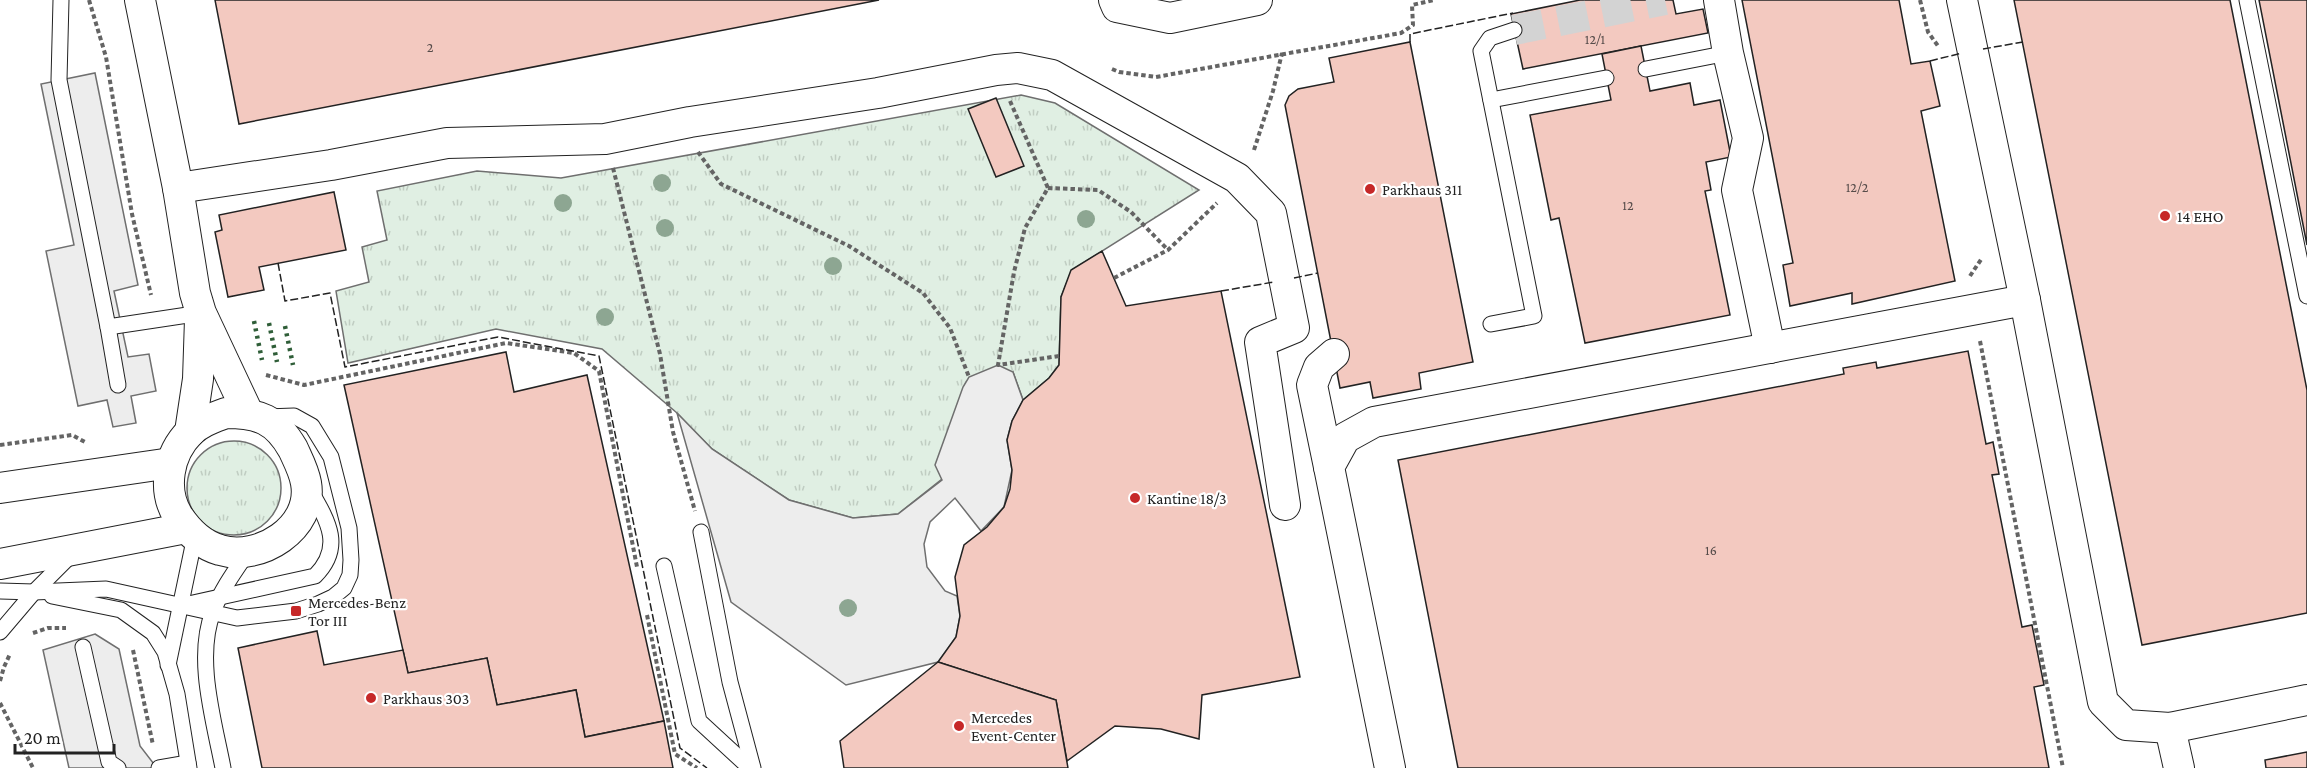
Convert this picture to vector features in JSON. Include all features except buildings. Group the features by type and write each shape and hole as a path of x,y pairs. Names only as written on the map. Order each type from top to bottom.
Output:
{"street":[{"path":"140,0 178,188 198,303 198,379 190,432"},
{"path":"1114,0 1117,7 1170,18 1257,0"},
{"path":"1719,0 1728,53 1748,138 1737,190 1770,348"},
{"path":"1962,0 2025,300 2103,702 2126,725 2170,728 2307,700"},
{"path":"178,188 331,165 447,143 605,140 690,122 878,93 996,70 1018,68 1052,75 1237,178 1271,213 1294,328 1260,342 1285,504"},
{"path":"1329,467 1345,438 1374,422 2025,300"},
{"path":"198,303 228,374 256,415 286,437 299,461 307,485 304,508 297,522 286,534 267,547 248,552 221,551 205,544 191,532 175,511 169,479 171,464 177,449 190,432 206,420 226,413 256,415"},
{"path":"1334,354 1319,367 1312,385 1390,768"},
{"path":"0,488 171,464"},
{"path":"0,564 78,549 191,532"},
{"path":"2170,728 2179,768"}],"lane":[{"path":"61,0 59,80 118,385"},
{"path":"2247,0 2307,296"},
{"path":"1491,324 1534,316 1481,51 1490,38 1514,30"},
{"path":"1646,69 1728,53"},
{"path":"1491,100 1606,78"},
{"path":"108,327 198,303"},
{"path":"0,591 106,589 237,618 296,611 333,597 344,588 350,575 349,528 331,457 312,426 294,416 256,415"},
{"path":"180,606 315,576 327,564 333,540 322,512 307,485"},
{"path":"168,665 191,532"},
{"path":"701,532 730,682 752,768"},
{"path":"0,632 34,592 78,549"},
{"path":"223,768 208,688 206,644 212,614 226,594 248,552"},
{"path":"664,566 699,721 752,768"},
{"path":"34,592 121,610 153,633 165,652 177,694 188,766 159,768"},
{"path":"83,647 109,762 118,768"}],"path":[{"path":"89,0 106,57 132,214 151,296"},
{"path":"1104,66 1119,72 1156,77 1401,33 1413,25 1412,4 1434,0"},
{"path":"1920,0 1928,32 1939,48"},
{"path":"1114,278 1167,249 1223,198 1255,149 1274,91 1282,53"},
{"path":"996,70 1048,188"},
{"path":"690,122 692,144 721,184 849,246 923,293 950,328 969,377"},
{"path":"605,140 660,354 673,432 701,532"},
{"path":"1048,188 1098,190 1131,212 1167,249"},
{"path":"1048,188 1025,228 998,365 1059,356"},
{"path":"1980,247 1983,259 1966,281 1974,310 2063,768"},
{"path":"228,374 254,372 304,385 506,343 574,353 598,371 638,568"},
{"path":"647,615 675,754 697,768"},
{"path":"0,665 4,667 0,681"},
{"path":"0,703 33,768"}],"green space":[{"path":"1021,95 1055,103 1199,190 1072,270 1061,297 1059,365 1049,378 1023,400 1013,372 942,479 898,514 853,518 789,500 712,449 677,413 602,349 496,329 348,363 336,291 369,282 362,247 387,240 377,191 477,171 561,178"},
{"path":"234,441 252,445 267,455 277,470 281,488 277,506 267,521 252,531 234,535 216,531 201,521 191,506 187,488 191,470 201,455 216,445"}],"shaded area":[{"path":"95,73 138,285 114,291 128,357 149,354 156,391 131,396 136,423 113,427 107,400 78,406 46,251 74,245 41,84"},
{"path":"998,365 1013,372 1023,400 1012,421 1007,440 1012,470 1004,507 981,531 955,498 930,522 924,544 927,567 945,591 957,596 960,616 956,637 938,662 846,685 731,602 677,413 712,449 789,500 853,518 898,514 942,480 935,465 963,387 969,377"},
{"path":"95,634 119,649 140,746 157,768 69,768 43,650"}],"tunnel":[{"path":"1514,30 1665,0"}],"hedge":[{"path":"254,321 262,360"},
{"path":"269,323 277,362"},
{"path":"285,326 293,365"}],"fence":[{"path":"1410,42 1410,34 1513,13"},
{"path":"1983,49 2023,42"},
{"path":"1930,61 1962,53"},
{"path":"278,263 285,301 330,293 345,367 498,337 599,356 680,748 707,768"},
{"path":"1294,278 1318,273"},
{"path":"1221,291 1274,282"}],"place":[{"name":"Parkhaus 311","path":"1370,189"},
{"name":"14 EHO","path":"2165,216"},
{"name":"Kantine 18/3","path":"1135,498"},
{"name":"Mercedes-Benz Tor III","path":"296,611"},
{"name":"Parkhaus 303","path":"371,698"},
{"name":"Mercedes Event-Center","path":"959,726"}]}
